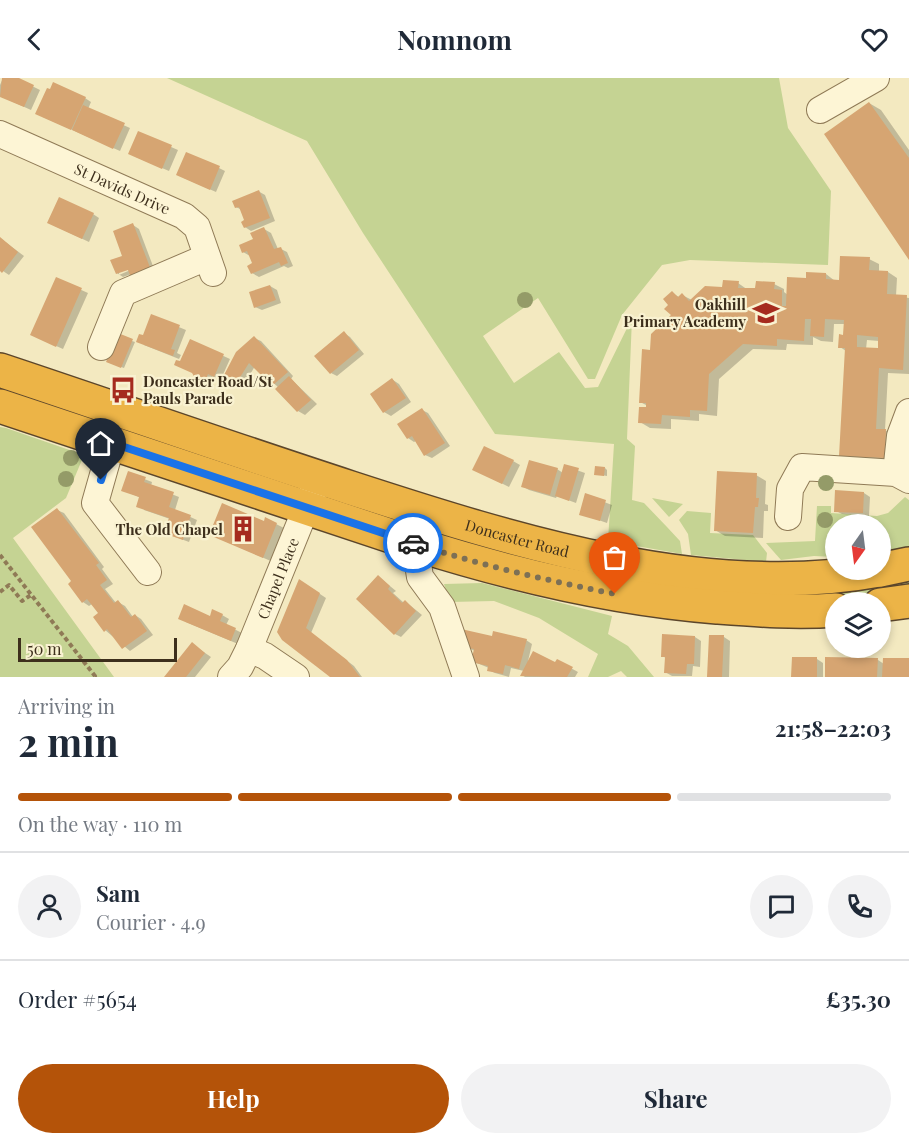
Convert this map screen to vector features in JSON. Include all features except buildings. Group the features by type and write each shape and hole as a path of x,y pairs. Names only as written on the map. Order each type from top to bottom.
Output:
{"highway":[{"name":"Doncaster Road","path":"0,370 313,492 415,544 470,561 537,579 615,594 754,610 780,612 825,610"},
{"name":"Doncaster Road","path":"0,406 112,443 313,492 426,513 574,553 683,573 775,579 825,577"},
{"name":"Doncaster Road","path":"891,568 909,564"},
{"path":"891,603 909,601"}],"street":[{"path":"820,110 876,78"},
{"name":"St Davids Drive","path":"0,134 130,201 184,216 197,227 210,265 123,293 101,347"},
{"path":"788,517 790,489 802,467 903,477 900,436 909,412"},
{"path":"112,443 95,503 148,572"},
{"name":"Chapel Place","path":"231,677 240,667 249,649 313,492"},
{"path":"415,544 420,577 442,607 466,677"},
{"path":"249,649 265,656 296,677"}],"path":[{"path":"0,555 95,676 93,677"},
{"path":"0,592 9,585 22,601 31,595"}],"green space":[{"path":"167,78 779,78 788,128 831,191 828,265 690,260 662,265 622,315 595,379 588,379 538,298 483,336 514,383 559,352 585,388 598,387 632,318 627,439 635,446 632,500 644,503 680,541 682,554 608,541 614,444 495,434 363,233 307,141"},
{"path":"0,427 84,455 66,498 13,538 114,677 0,677"},
{"path":"905,497 909,500 909,547 891,550 891,514 884,514"},
{"path":"652,498 683,504 669,517"},
{"path":"817,506 831,506 831,513 846,514 825,514 825,557 781,560 766,543 815,541"},
{"path":"687,511 711,513 710,533 753,535 767,553 766,562 691,555 688,534 679,520"},
{"path":"909,577 909,590 891,593 825,592 825,600 779,601 778,591"},
{"path":"482,583 612,616 608,634 628,646 654,677 627,677 621,671 608,677 588,677 598,654 539,618 494,601 450,602 444,584"}],"way so far":[{"path":"413,543 537,579 615,594"}],"place":[{"name":"Oakhill Primary Academy","path":"766,313"},
{"name":"Doncaster Road/St Pauls Parade","path":"123,390"},
{"name":"The Old Chapel","path":"243,529"}],"route":[{"path":"101,480 112,443 413,543"}]}
